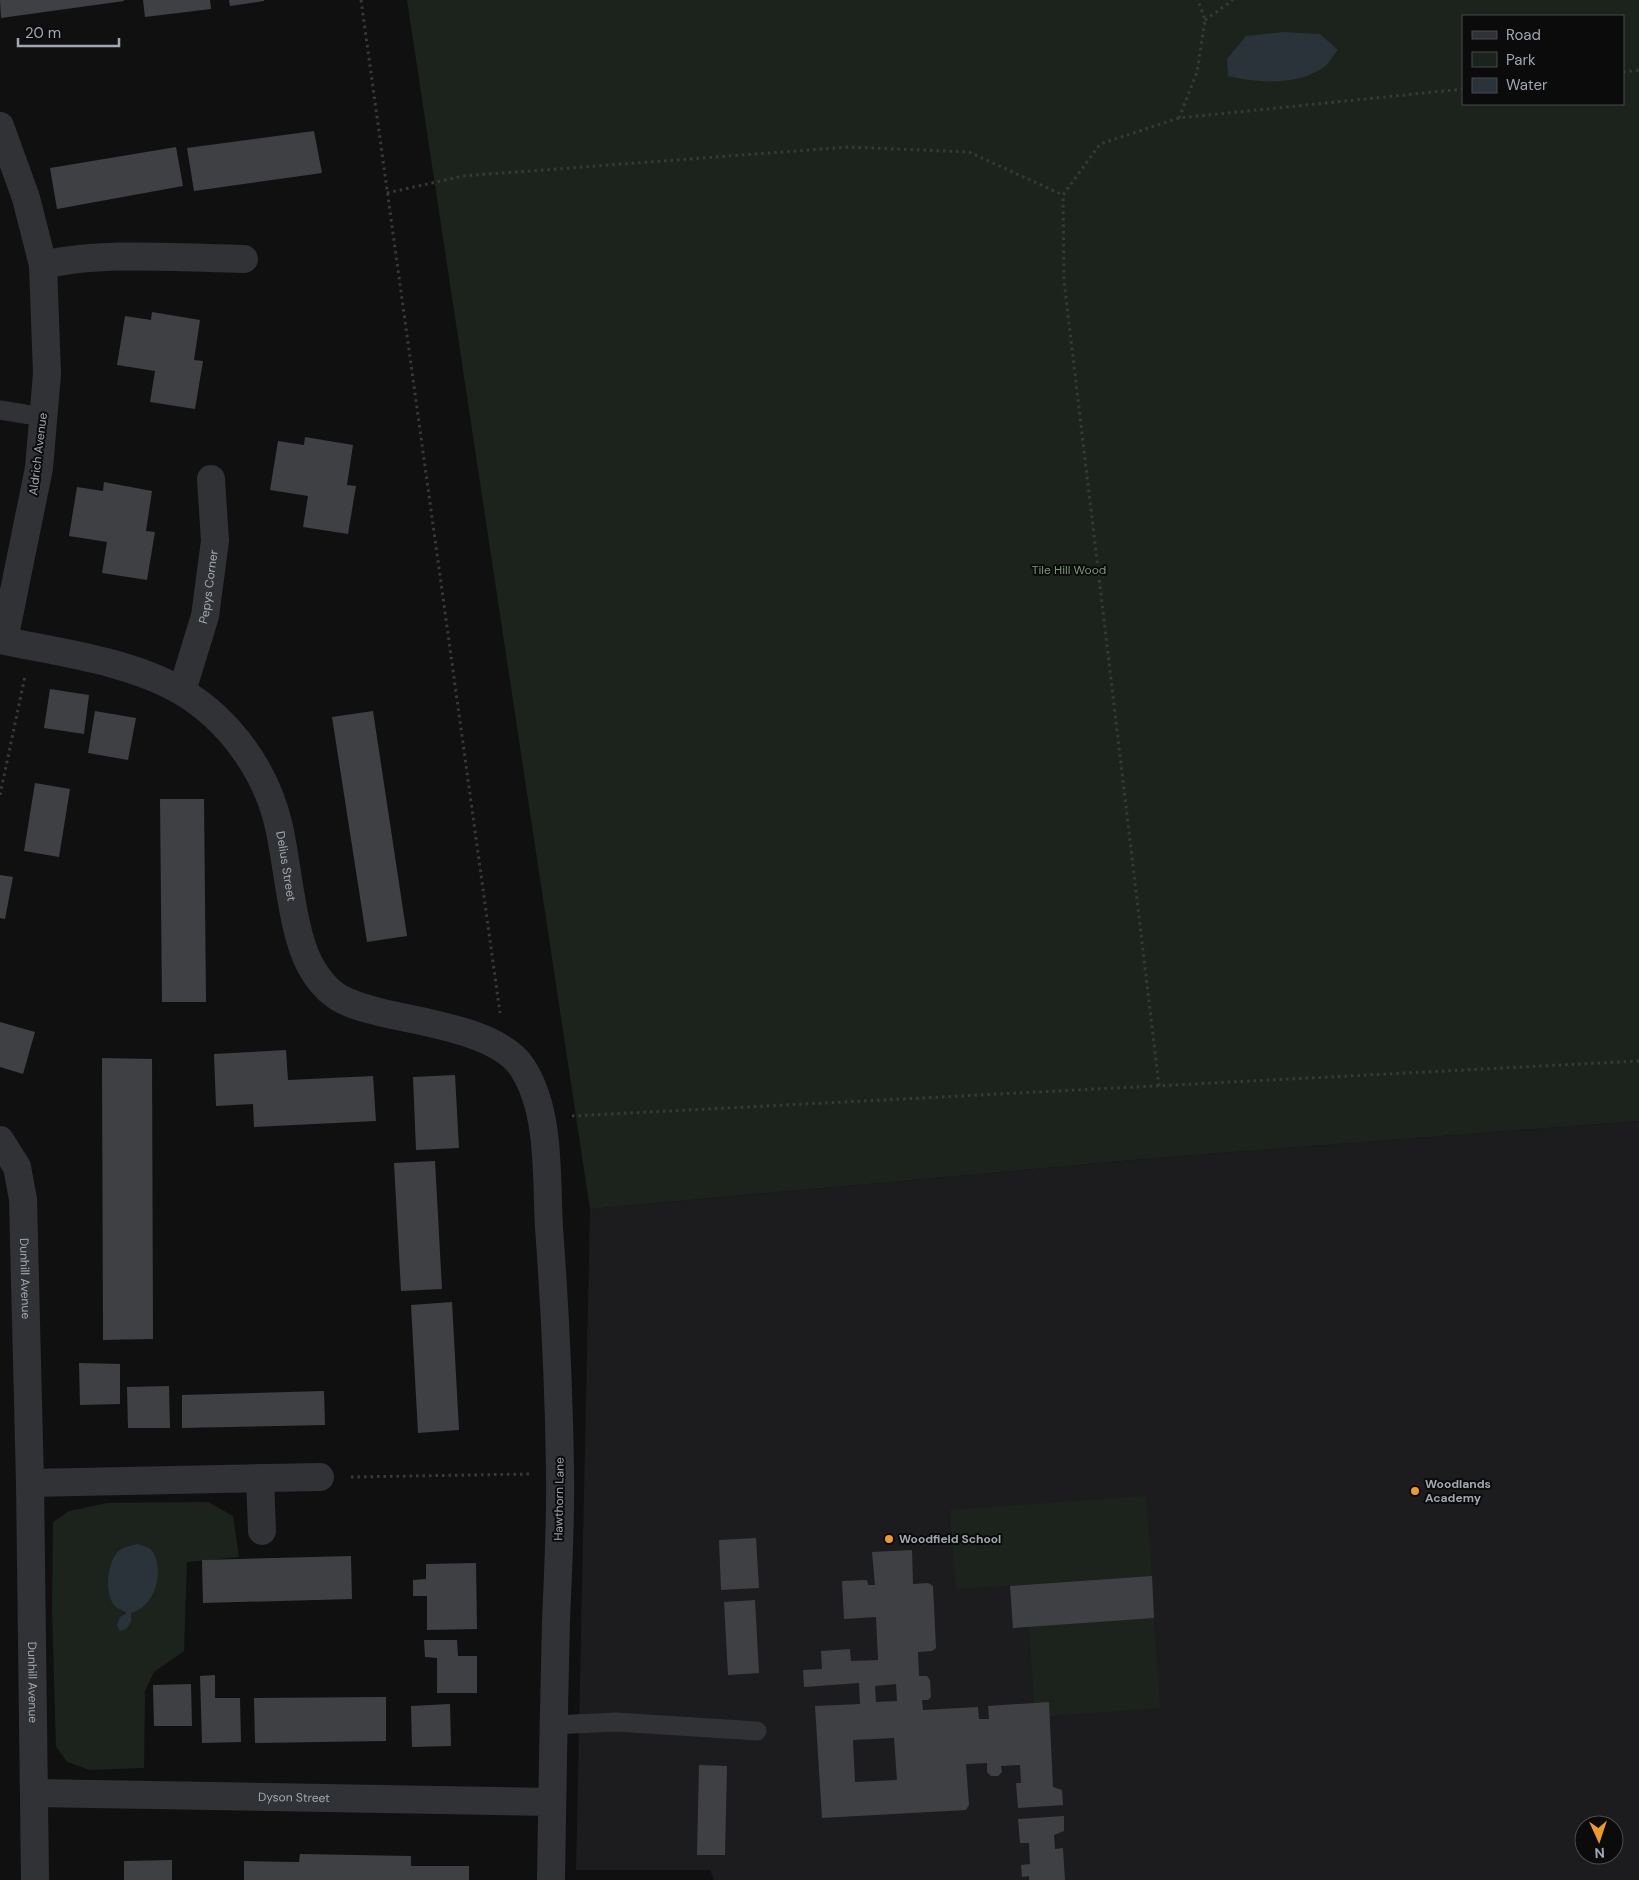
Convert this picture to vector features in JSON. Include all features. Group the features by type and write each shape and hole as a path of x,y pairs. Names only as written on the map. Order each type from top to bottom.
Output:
{"street":[{"name":"Aldrich Avenue","path":"0,126 26,198 43,265 47,374 39,468 2,640"},
{"path":"43,265 64,260 244,258"},
{"name":"Pepys Corner","path":"182,691 205,616 214,550 211,479"},
{"name":"Delius Street","path":"2,640 142,673 182,691 226,726 254,762 269,792 279,824 301,945 310,965 322,983 336,997 358,1006 484,1038 504,1048 520,1064 530,1082 542,1118"},
{"name":"Hawthorn Lane","path":"542,1118 552,1271 560,1474 551,1880"},
{"name":"Dunhill Avenue","path":"0,1140 17,1166 23,1199 30,1483 35,1880"},
{"path":"30,1483 320,1477"},
{"path":"260,1478 262,1531"},
{"name":"Dyson Street","path":"35,1793 552,1802"}],"lane":[{"path":"0,410 43,417"},
{"path":"553,1726 616,1722 757,1731"}],"path":[{"path":"361,0 504,1048"},
{"path":"1178,118 1197,72 1205,20 1198,0"},
{"path":"1205,20 1233,0"},
{"path":"1624,72 1639,70"},
{"path":"1159,1086 1064,281 1062,195 1100,144 1178,118 1462,89"},
{"path":"387,193 463,176 849,147 969,152 1062,195"},
{"path":"0,795 22,684 36,648"},
{"path":"542,1118 1639,1060"},
{"path":"320,1477 560,1474"}],"shaded area":[{"path":"1639,1121 1639,1880 714,1880 710,1870 576,1870 590,1209 1167,1157"}],"green space":[{"name":"Tile Hill Wood","path":"407,0 1639,0 1639,1121 1167,1157 590,1209"},
{"path":"1146,1496 1152,1576 956,1589 950,1510"},
{"path":"208,1502 233,1516 239,1557 187,1562 184,1651 154,1672 145,1691 144,1768 90,1770 67,1762 56,1746 52,1610 53,1522 69,1511 107,1503"},
{"path":"1154,1618 1160,1708 1049,1716 1034,1703 1029,1626"}],"water":[{"path":"1283,32 1320,34 1338,50 1323,68 1300,78 1264,81 1228,76 1227,59 1246,36"},
{"path":"137,1544 147,1547 153,1552 157,1562 157,1580 155,1589 146,1604 139,1610 131,1613 131,1622 126,1629 120,1631 117,1625 120,1617 127,1613 116,1607 112,1602 108,1589 109,1573 116,1554 126,1547"}],"building":[{"path":"0,0 124,0 124,1 1,18"},
{"path":"143,0 210,0 211,9 145,17"},
{"path":"229,0 264,0 264,1 230,6"},
{"path":"314,131 322,173 194,191 187,148"},
{"path":"176,147 183,186 57,209 50,168"},
{"path":"152,312 200,320 194,360 203,361 195,409 150,402 155,371 117,365 125,316 151,320"},
{"path":"305,437 353,445 347,485 356,486 348,534 303,527 308,496 270,490 278,441 304,445"},
{"path":"104,482 152,491 146,531 155,532 147,580 102,573 107,542 69,536 77,487 103,491"},
{"path":"50,689 89,695 84,734 44,728"},
{"path":"95,711 136,718 128,760 88,753"},
{"path":"373,711 407,936 367,942 332,717"},
{"path":"35,783 70,789 59,857 24,851"},
{"path":"160,799 204,799 206,1002 162,1002"},
{"path":"0,875 13,877 5,919 0,918"},
{"path":"0,1022 35,1032 23,1074 0,1067"},
{"path":"286,1050 288,1080 373,1076 376,1121 254,1127 253,1104 216,1106 214,1054"},
{"path":"102,1058 152,1059 153,1339 103,1340"},
{"path":"455,1075 459,1148 416,1150 413,1077"},
{"path":"435,1161 442,1289 401,1291 394,1163"},
{"path":"452,1302 459,1430 418,1433 411,1305"},
{"path":"79,1363 120,1364 120,1404 80,1405"},
{"path":"169,1386 170,1428 128,1428 127,1387"},
{"path":"324,1391 325,1425 182,1428 182,1395"},
{"path":"756,1538 759,1588 721,1590 719,1540"},
{"path":"912,1550 913,1584 928,1583 933,1586 936,1648 932,1651 918,1652 919,1676 927,1676 930,1680 931,1697 928,1700 922,1700 923,1710 978,1707 979,1719 989,1719 988,1706 1049,1702 1053,1787 1062,1790 1063,1805 1018,1808 1016,1783 1021,1783 1020,1765 1001,1766 1002,1772 998,1776 991,1776 987,1772 987,1763 966,1764 969,1805 966,1810 822,1818 815,1706 860,1704 859,1683 804,1687 803,1670 822,1669 821,1651 850,1649 851,1661 878,1660 876,1617 844,1619 842,1581 867,1580 868,1585 875,1585 872,1552","holes":["896,1684 897,1701 876,1702 875,1686","894,1738 897,1780 855,1782 853,1740"]},
{"path":"351,1556 352,1599 203,1603 202,1560"},
{"path":"476,1563 477,1629 427,1630 427,1596 413,1596 413,1580 426,1579 426,1564"},
{"path":"1152,1576 1154,1618 1013,1628 1010,1586"},
{"path":"755,1600 759,1673 728,1675 724,1602"},
{"path":"424,1640 457,1640 458,1656 477,1656 477,1693 437,1693 437,1658 425,1657"},
{"path":"215,1675 215,1698 240,1698 241,1742 202,1743 200,1676"},
{"path":"191,1684 192,1726 154,1726 153,1685"},
{"path":"386,1697 386,1741 255,1743 254,1698"},
{"path":"450,1704 451,1746 412,1747 411,1706"},
{"path":"699,1765 727,1766 725,1855 697,1855"},
{"path":"1064,1816 1064,1831 1054,1835 1055,1849 1063,1848 1065,1880 1029,1880 1029,1876 1022,1877 1021,1865 1030,1864 1029,1843 1020,1843 1018,1819"},
{"path":"300,1854 411,1856 411,1866 469,1866 469,1880 244,1880 244,1861 299,1862"},
{"path":"172,1860 172,1880 124,1880 124,1861"}],"place":[{"name":"Woodlands Academy","path":"1415,1491"},
{"name":"Woodfield School","path":"889,1539"}]}
